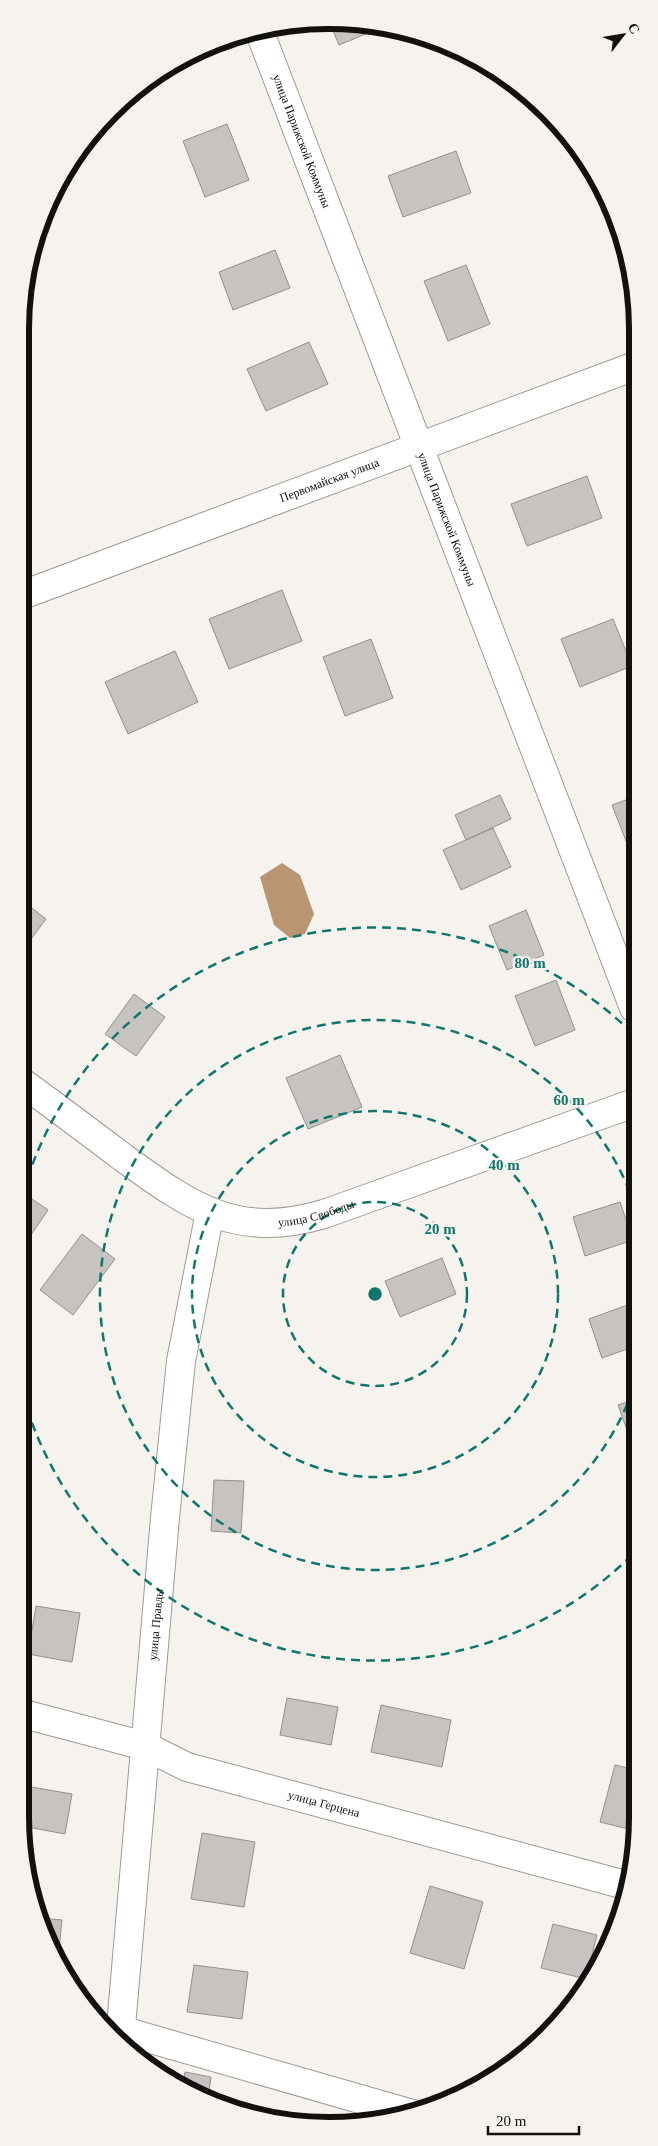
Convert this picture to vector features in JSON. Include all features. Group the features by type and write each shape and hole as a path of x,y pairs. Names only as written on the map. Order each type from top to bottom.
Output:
{"street":[{"name":"улица Парижской Коммуны","path":"262,37 629,995"},
{"name":"Первомайская улица","path":"29,593 629,368"},
{"name":"улица Свободы","path":"29,1087 171,1192 210,1212 258,1222 275,1223 308,1218 629,1105"},
{"name":"улица Правды","path":"120,2032 181,1361 210,1212"},
{"name":"улица Герцена","path":"29,1715 145,1746 187,1767 621,1884"},
{"path":"123,2035 395,2109"}],"shaded area":[{"path":"282,863 300,875 314,914 305,934 290,938 274,925 260,877"}],"building":[{"path":"332,29 371,32 339,45"},
{"path":"227,124 249,180 205,197 183,141"},
{"path":"456,151 471,193 403,217 388,176"},
{"path":"275,250 290,288 233,310 219,272"},
{"path":"466,265 490,324 448,341 424,281"},
{"path":"309,342 328,384 266,411 247,369"},
{"path":"587,476 602,518 527,546 511,504"},
{"path":"282,590 302,641 229,669 209,619"},
{"path":"613,619 629,659 629,667 580,687 561,639"},
{"path":"371,639 393,698 345,716 323,657"},
{"path":"175,651 198,702 128,734 105,682"},
{"path":"500,795 511,819 466,840 455,815"},
{"path":"629,799 628,846 612,805"},
{"path":"493,828 511,867 461,890 443,850"},
{"path":"29,906 46,919 29,942"},
{"path":"526,910 544,955 507,970 489,926"},
{"path":"556,980 575,1030 535,1046 515,996"},
{"path":"134,994 165,1017 136,1056 105,1034"},
{"path":"340,1055 362,1107 308,1129 286,1078"},
{"path":"29,1197 48,1210 29,1238"},
{"path":"620,1202 629,1228 629,1241 585,1256 573,1217"},
{"path":"82,1234 115,1259 73,1315 40,1290"},
{"path":"442,1258 456,1294 400,1317 385,1281"},
{"path":"629,1304 629,1348 602,1358 589,1319"},
{"path":"629,1401 629,1436 618,1405"},
{"path":"214,1480 244,1481 241,1533 211,1531"},
{"path":"36,1606 80,1613 72,1662 29,1654"},
{"path":"287,1698 338,1707 331,1745 280,1735"},
{"path":"381,1705 451,1720 442,1767 371,1752"},
{"path":"615,1765 629,1768 629,1829 600,1822"},
{"path":"29,1787 72,1794 65,1834 29,1827"},
{"path":"202,1833 255,1842 244,1907 191,1899"},
{"path":"430,1886 483,1902 464,1969 410,1953"},
{"path":"47,1919 62,1920 59,1948"},
{"path":"553,1924 597,1935 589,1967 582,1978 541,1968"},
{"path":"194,1965 248,1972 242,2019 187,2012"},
{"path":"185,2072 211,2077 209,2092 196,2086 184,2079"}]}
